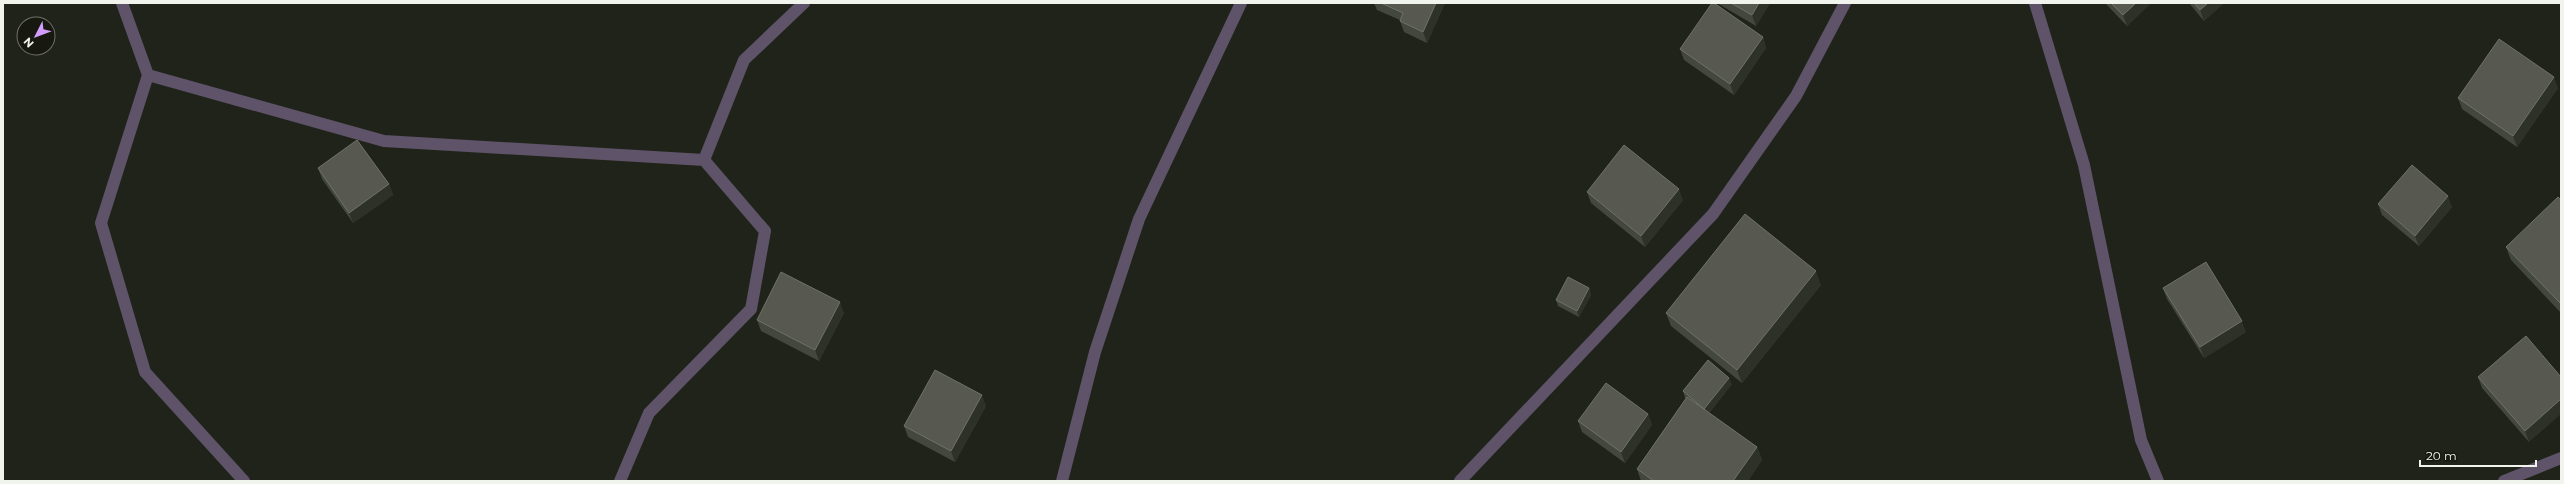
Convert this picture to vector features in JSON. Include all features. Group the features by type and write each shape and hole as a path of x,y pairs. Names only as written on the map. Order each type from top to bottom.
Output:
{"street":[{"path":"122,3 148,75 101,223 145,372 244,481"},
{"path":"704,160 744,60 804,3"},
{"path":"1062,481 1095,352 1139,219 1241,3"},
{"path":"1460,481 1713,214 1796,96 1845,3"},
{"path":"2035,3 2084,165 2141,440 2158,481"},
{"path":"148,75 384,141 704,160 765,231 751,309 649,413 620,481"},
{"path":"2504,481 2561,458"}],"building":[{"path":"1381,3 1436,3 1423,32 1400,21 1403,13"},
{"path":"1712,3 1763,37 1730,84 1680,49"},
{"path":"1731,3 1759,3 1752,15"},
{"path":"2111,3 2136,3 2123,15"},
{"path":"2194,3 2208,3 2200,10"},
{"path":"2499,39 2554,77 2513,136 2458,98"},
{"path":"357,140 389,184 349,213 318,168"},
{"path":"1624,145 1679,189 1641,236 1587,192"},
{"path":"2412,165 2448,196 2415,236 2378,204"},
{"path":"2558,197 2561,200 2561,304 2506,247"},
{"path":"1745,214 1816,271 1737,370 1666,313"},
{"path":"2206,262 2242,321 2200,347 2163,288"},
{"path":"781,272 840,302 815,350 757,320"},
{"path":"1568,277 1589,288 1577,311 1556,300"},
{"path":"2526,336 2561,377 2561,399 2525,431 2478,377"},
{"path":"1708,360 1729,378 1704,409 1683,391"},
{"path":"935,370 982,395 951,451 904,426"},
{"path":"1606,383 1648,414 1621,452 1578,421"},
{"path":"1687,397 1757,447 1733,481 1654,481 1637,469"}]}
